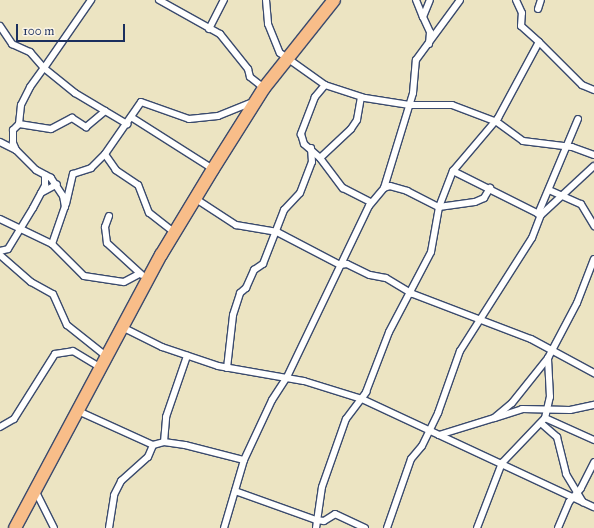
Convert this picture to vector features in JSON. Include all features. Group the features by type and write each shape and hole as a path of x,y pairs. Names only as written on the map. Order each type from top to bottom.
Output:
{"highway":[{"path":"15,528 36,492 100,367 122,328 144,277 196,199 264,88 334,0"}],"street":[{"path":"16,150 12,133 19,124 23,100 91,0"},
{"path":"159,0 226,40 250,77 264,88"},
{"path":"209,29 224,0"},
{"path":"266,0 268,27 287,59 325,85 361,97 409,105 452,105 495,121 523,141 567,146 594,155"},
{"path":"416,0 430,32 429,44"},
{"path":"423,16 430,0"},
{"path":"224,528 244,460 287,377 371,202 384,188 409,105 416,60 460,0"},
{"path":"516,0 522,12 521,26 582,84 594,90"},
{"path":"538,9 541,0"},
{"path":"0,26 14,46 30,52 44,68 126,124"},
{"path":"316,528 316,520 332,457 346,419 362,399 410,292 431,252 439,207 453,171 495,121 539,42"},
{"path":"325,85 315,97 300,134 304,144 311,148 320,158 343,188 371,202"},
{"path":"320,158 351,130 357,120 361,97"},
{"path":"52,244 65,207 73,174 91,168 106,154 141,102 189,119 218,116 256,101"},
{"path":"19,124 55,128 72,118 86,127 105,111"},
{"path":"131,117 213,169"},
{"path":"387,528 411,459 422,446 428,430 446,395 460,351 532,238 549,190 578,119"},
{"path":"0,142 16,150 56,184 65,207"},
{"path":"227,368 233,315 240,293 246,288 254,270 263,264 277,232 284,210 300,193 312,162 311,148"},
{"path":"106,154 116,170 138,185 149,212 174,233"},
{"path":"540,214 594,166"},
{"path":"453,171 540,214"},
{"path":"0,251 8,249 41,193 45,175"},
{"path":"41,193 56,184"},
{"path":"384,188 390,186 407,191 439,207 475,202 484,198 490,188"},
{"path":"549,190 581,204 594,226"},
{"path":"196,199 236,225 277,232 340,265 347,264 370,275 386,278 410,292 480,321 531,339 594,373"},
{"path":"109,216 104,227 107,243 144,277"},
{"path":"0,219 20,227 52,244 84,276 124,282 144,277"},
{"path":"0,255 31,282 53,294 67,325 106,356"},
{"path":"494,418 512,403 548,358 577,303 594,260"},
{"path":"122,328 187,356 227,368 287,377 362,399 594,507"},
{"path":"0,427 14,419 55,354 73,350 100,367"},
{"path":"164,442 166,417 187,356"},
{"path":"477,528 502,463 543,421 550,407 548,358"},
{"path":"439,435 522,409 550,407 570,410 594,405"},
{"path":"78,410 153,445 164,442 244,460"},
{"path":"543,421 594,440"},
{"path":"543,421 557,437 565,472 572,484 572,497"},
{"path":"109,528 114,495 121,481 148,457 153,445"},
{"path":"558,528 572,497 594,462"},
{"path":"235,491 316,520 324,521 335,514 365,528"},
{"path":"36,492 54,528"}]}
